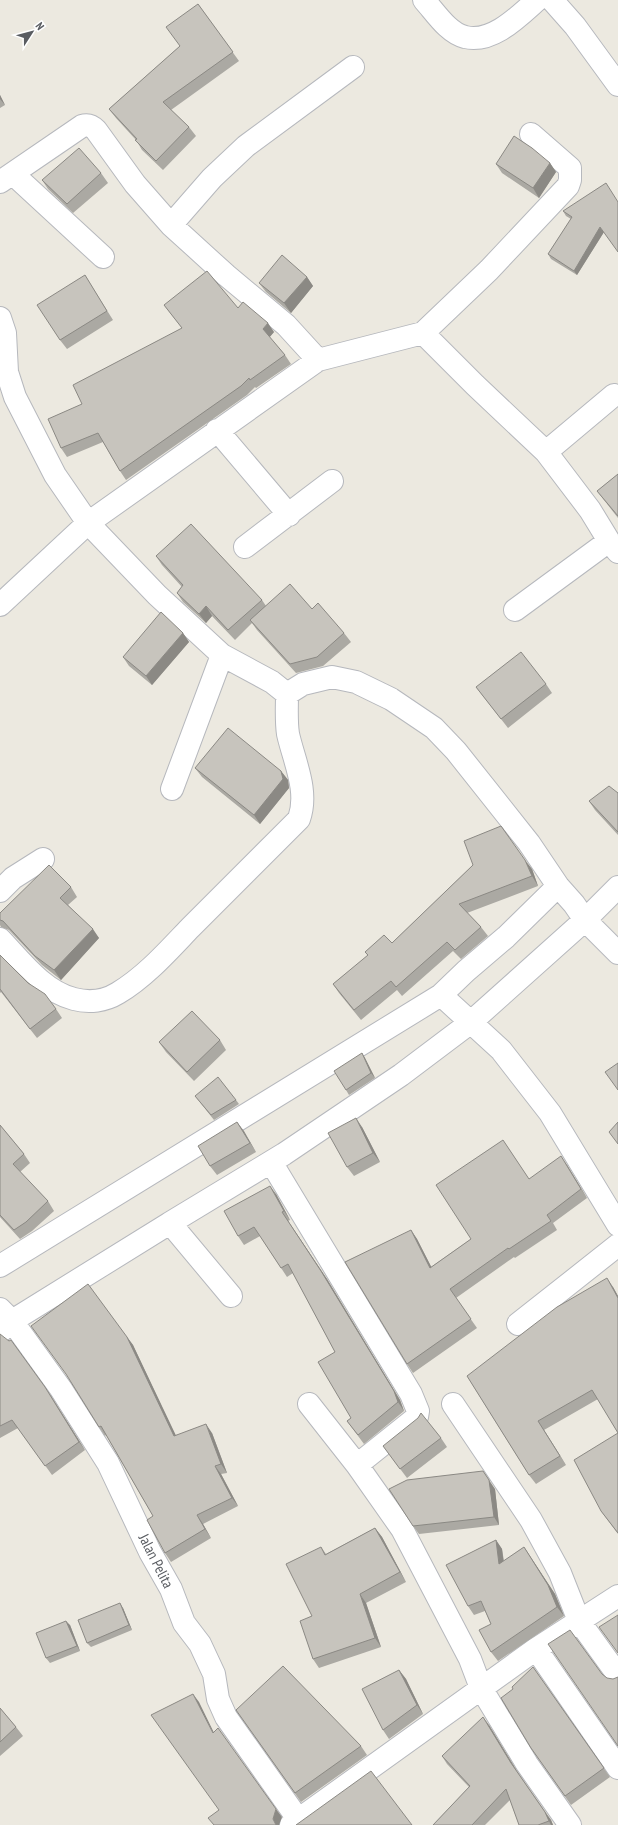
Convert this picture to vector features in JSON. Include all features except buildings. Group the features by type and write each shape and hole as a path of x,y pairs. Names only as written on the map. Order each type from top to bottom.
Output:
{"street":[{"path":"424,0 445,24 454,32 465,38 477,38 500,30 537,0"},
{"path":"552,0 576,26 618,85"},
{"path":"171,225 212,178 246,146 353,67"},
{"path":"102,257 6,178 82,126 86,125 91,126 96,130 135,184 171,225 226,275 286,325 318,360"},
{"path":"0,605 88,523 217,430 318,360 423,333 489,270 568,186 570,180 570,168 531,134"},
{"path":"0,318 5,333 6,372 15,397 55,475 88,523 157,595 222,655 272,682 287,694"},
{"path":"423,333 475,385 546,452 590,510 614,547 516,610"},
{"path":"546,452 614,395"},
{"path":"217,430 289,515"},
{"path":"245,547 332,481"},
{"path":"172,790 222,655"},
{"path":"287,694 303,684 332,677 356,682 408,709 434,728 456,751 529,843 558,886 574,904 584,920 618,953"},
{"path":"0,939 37,977 49,987 61,995 75,1000 92,1002 105,1000 119,993 150,968 299,819 303,802 298,770 287,727 287,694"},
{"path":"0,891 13,878 43,859"},
{"path":"0,1266 441,995 466,970 506,937 558,886"},
{"path":"4,1321 271,1162 401,1075 470,1023 584,920 618,887"},
{"path":"441,995 501,1050 550,1113 618,1225"},
{"path":"271,1162 410,1394 418,1410 417,1417 357,1465"},
{"path":"170,1223 231,1296"},
{"path":"518,1324 618,1246"},
{"name":"Jalan Pelita","path":"4,1321 61,1389 108,1463 150,1552 171,1589 184,1623 200,1644 214,1674 218,1699 226,1717 295,1822"},
{"path":"309,1404 357,1465 402,1529 470,1659 481,1688 527,1764 570,1825"},
{"path":"454,1404 531,1520 560,1573 579,1621 618,1675"},
{"path":"295,1822 536,1649 618,1596"},
{"path":"536,1649 618,1768"}]}
